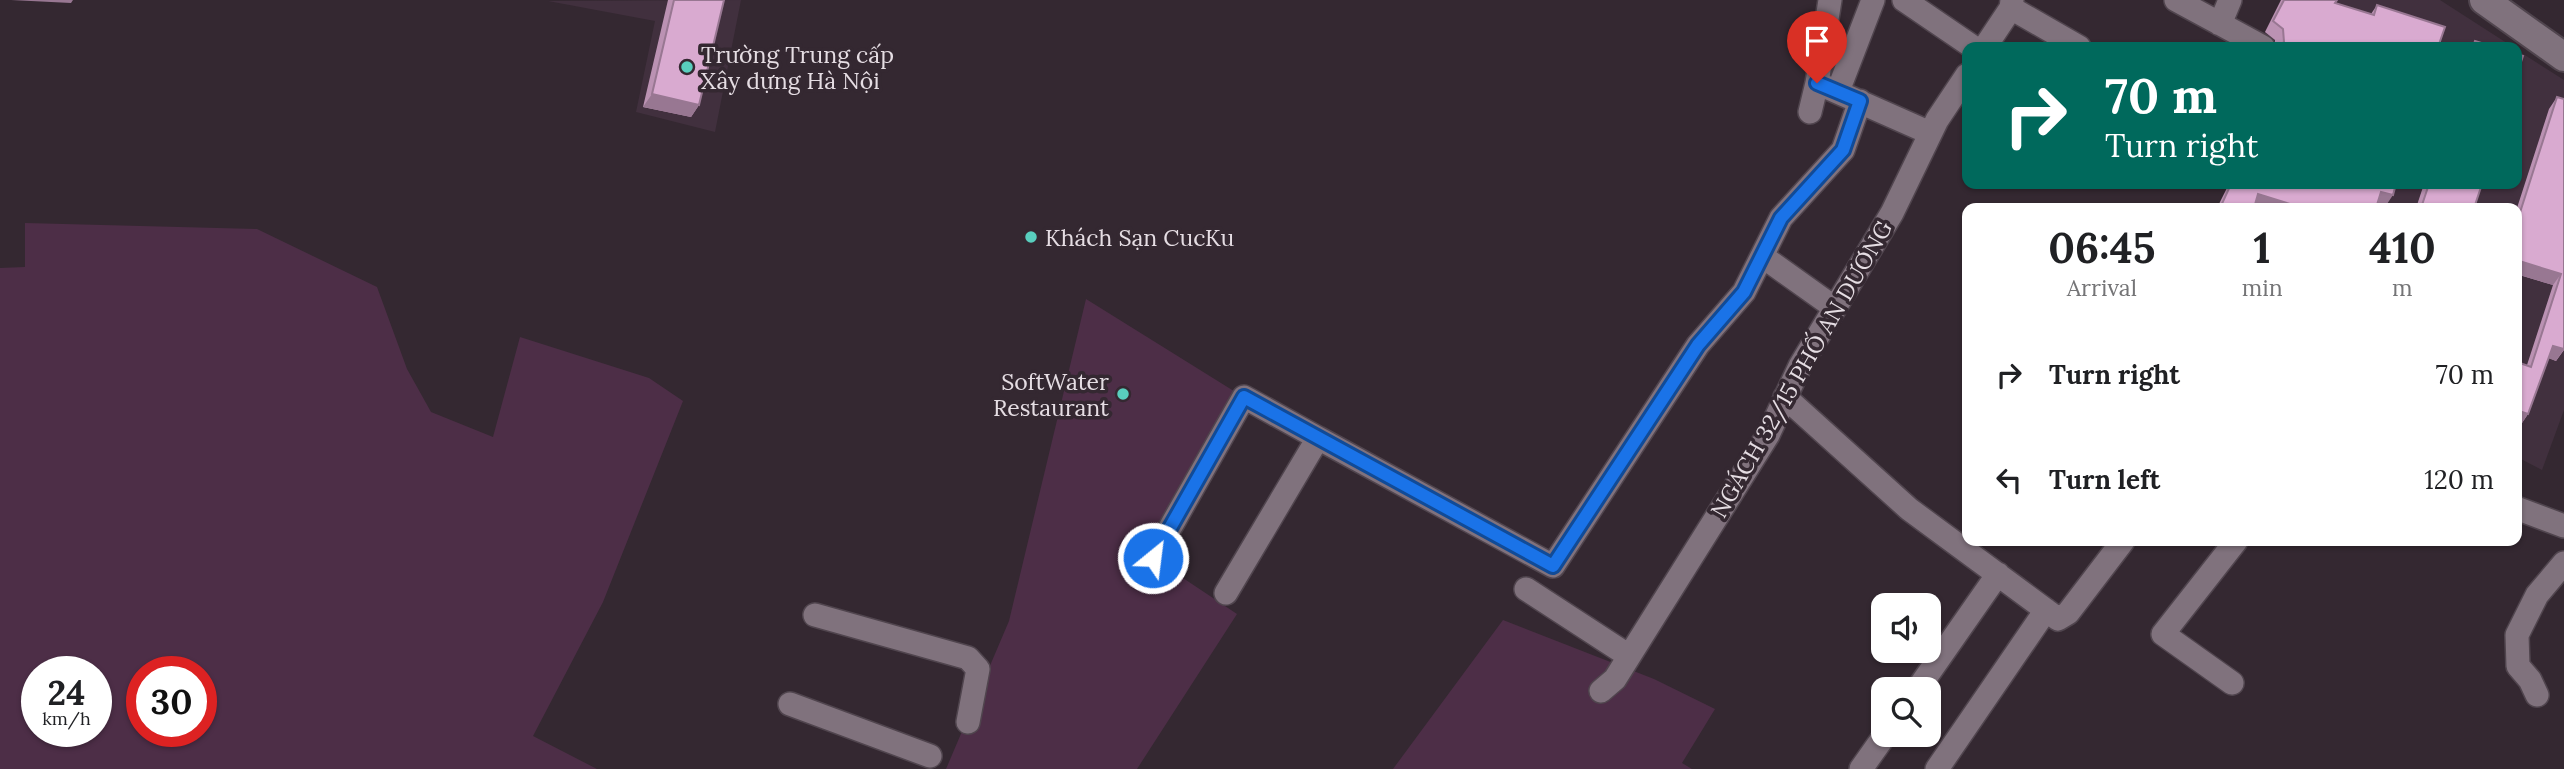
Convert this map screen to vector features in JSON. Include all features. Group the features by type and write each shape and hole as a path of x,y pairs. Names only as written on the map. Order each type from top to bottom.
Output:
{"street":[{"path":"1828,87 1830,0"},
{"path":"1810,113 1828,87 1873,0"},
{"path":"1904,0 1966,42"},
{"path":"2220,24 2230,0"},
{"path":"2484,0 2564,57"},
{"path":"2184,2 2254,42"},
{"path":"1988,42 2012,4 2071,42"},
{"name":"NGÁCH 32/15 PHỐ AN DƯƠNG","path":"1601,691 1615,679 1768,435 1800,366 1892,213 1930,133 1962,83"},
{"path":"1828,87 1930,133"},
{"path":"1153,558 1244,397 1553,566 1698,345 1744,292 1781,218 1843,150 1860,101"},
{"path":"1762,256 1835,308"},
{"path":"1786,397 1909,509 2058,619 2068,612 2119,546"},
{"path":"1226,593 1318,438"},
{"path":"2522,510 2564,526"},
{"path":"2232,546 2163,634 2232,683"},
{"path":"2537,695 2530,680 2518,666 2517,635 2537,595 2564,563"},
{"path":"1926,677 1997,574"},
{"path":"1526,589 1629,656"},
{"path":"1937,769 2046,610"},
{"path":"816,615 974,663 978,669 968,722"},
{"path":"790,704 930,756"},
{"path":"1861,769 1877,747"}],"shaded area":[{"name":"Trường Trung cấp Xây dựng Hà Nội","path":"741,0 715,132 636,112 655,21 548,1"},
{"path":"2281,0 2440,0 2505,42 2260,42"},
{"path":"2522,53 2564,80 2564,410 2542,470 2522,460 2522,203 2220,203 2226,189 2522,189"},
{"path":"25,223 257,229 377,287 407,369 431,412 493,437 520,337 649,378 683,401 603,602 533,736 597,769 0,769 0,268 25,267"},
{"path":"1086,299 1237,393 1153,558 1237,614 1137,769 946,769 1009,621"},
{"path":"1503,620 1654,679 1715,709 1682,763 1692,769 1393,769"}],"building":[{"path":"674,0 724,0 699,105 652,94"},
{"path":"2284,0 2337,0 2335,3 2374,15 2377,5 2445,27 2440,42 2284,42 2283,29 2273,21"},
{"path":"2557,97 2564,99 2564,349 2553,346 2528,414 2522,412 2522,364 2531,367 2561,274 2522,262 2522,206"},
{"path":"2229,189 2395,189 2393,195 2381,192 2378,203 2287,203 2258,194 2255,203 2222,203"},
{"path":"2427,189 2480,189 2476,203 2423,203"}],"place":[{"name":"Trường Trung cấp Xây dựng Hà Nội","path":"687,67"},
{"name":"Khách Sạn CucKu","path":"1031,237"},
{"name":"SoftWater Restaurant","path":"1123,394"}],"route":[{"path":"1153,558 1244,397 1553,566 1698,345 1744,292 1781,218 1843,150 1860,101 1817,83"}]}
